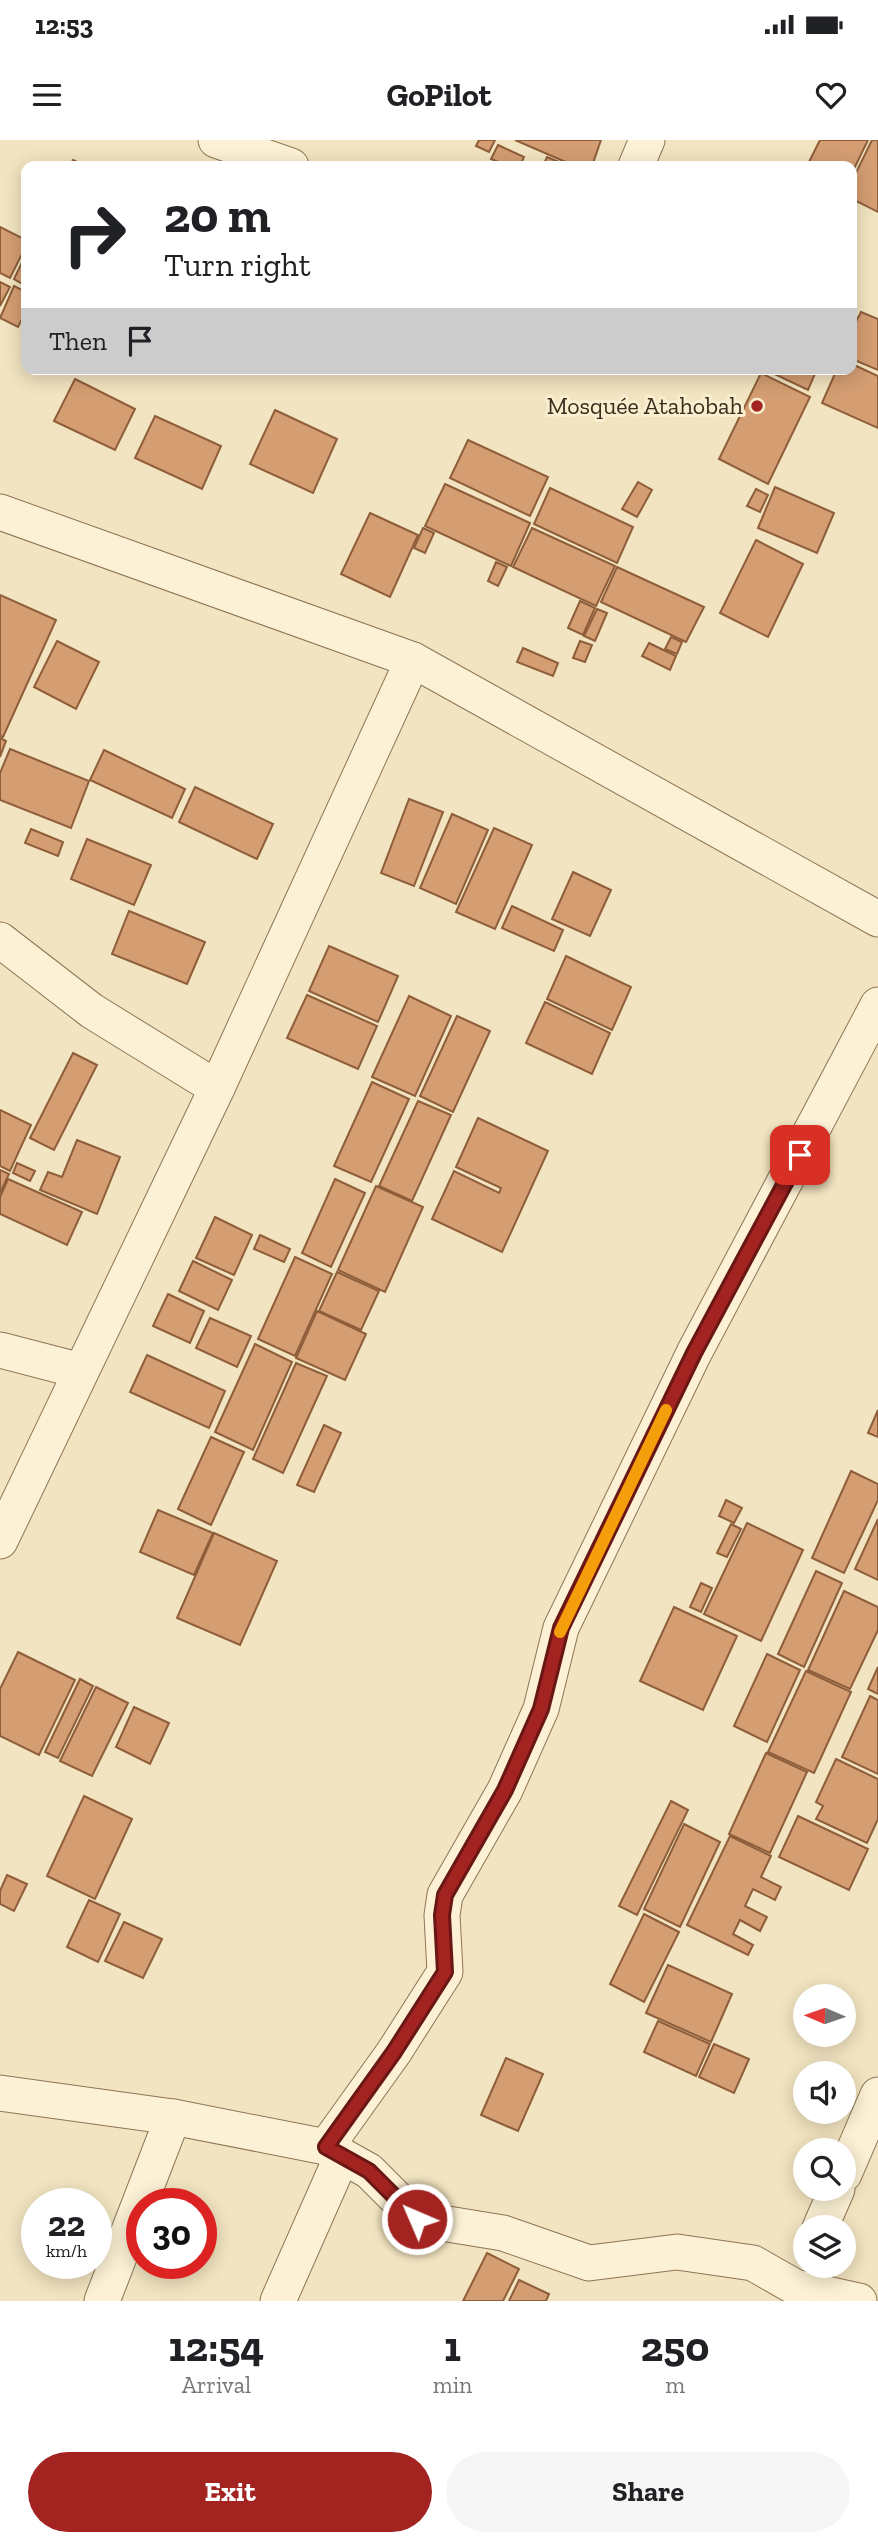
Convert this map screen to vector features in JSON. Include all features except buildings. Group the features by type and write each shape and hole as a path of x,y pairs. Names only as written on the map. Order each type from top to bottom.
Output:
{"street":[{"path":"216,140 277,161"},
{"path":"638,161 648,140"},
{"path":"0,512 413,660 878,919"},
{"path":"0,1541 217,1088 413,660"},
{"path":"0,940 92,1011 217,1088"},
{"path":"278,2301 334,2151 445,1972 442,1915 445,1895 505,1790 541,1709 561,1628 694,1353 878,1005"},
{"path":"0,1350 81,1371"},
{"path":"0,2093 173,2117 334,2151 369,2171 417,2219 503,2233 589,2263 677,2252 753,2263 796,2284 859,2301"},
{"path":"856,2146 878,2095"},
{"path":"102,2301 173,2117"}],"slow traffic":[{"path":"560,1632 666,1410"}],"place":[{"name":"Mosquée Atahobah","path":"757,406"}],"route":[{"path":"417,2219 369,2171 326,2147 394,2052 445,1972 442,1915 445,1895 505,1790 541,1709 561,1628 694,1353 800,1155"}]}
